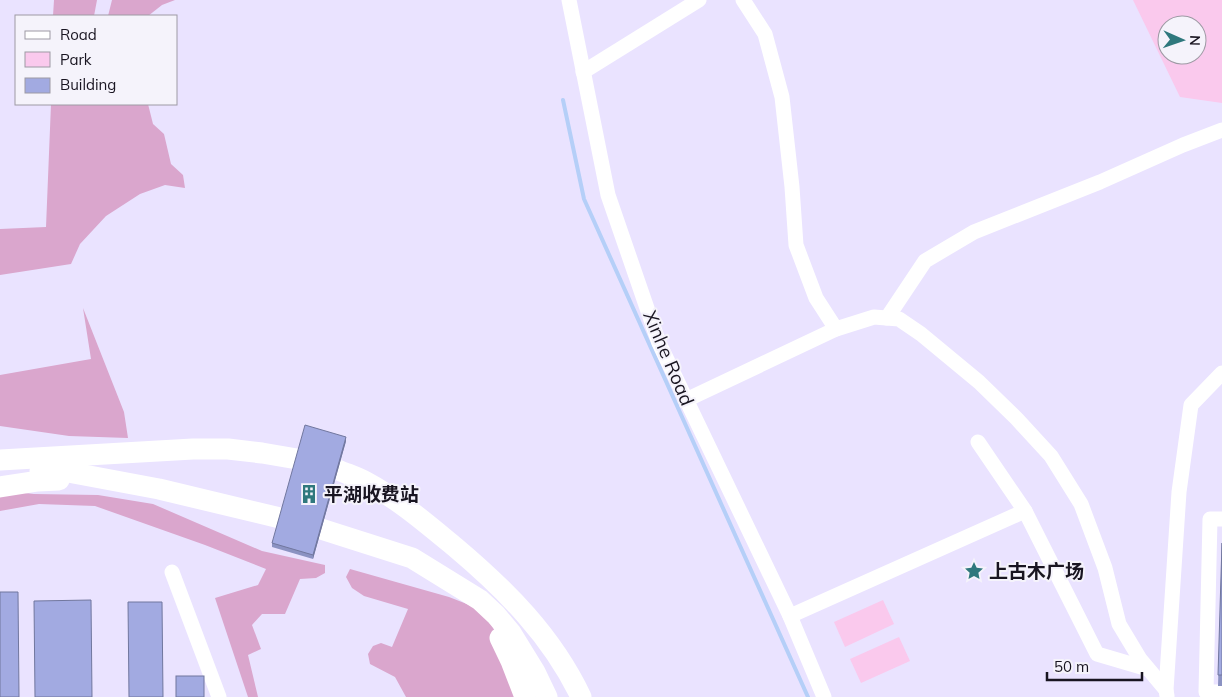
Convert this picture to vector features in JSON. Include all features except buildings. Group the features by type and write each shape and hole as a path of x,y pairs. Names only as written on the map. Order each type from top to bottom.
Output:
{"highway":[{"path":"0,445 52,452 158,452"},
{"path":"0,460 193,449 262,453 297,459"},
{"path":"338,470 366,482 424,521 518,604 560,658 581,697"},
{"path":"0,471 68,472 159,489 280,518"},
{"path":"0,487 38,481 69,480 159,489"},
{"path":"424,521 506,606 522,626 547,665 562,697"},
{"path":"321,530 412,558 480,600 496,615 511,634 530,664 547,697"},
{"path":"412,558 462,594 478,609 496,632 511,660 525,697"}],"street":[{"name":"Xinhe Road","path":"569,0 608,195 660,343 790,616 824,697"},
{"path":"583,72 699,0"},
{"path":"743,0 765,34 782,97 796,244 816,298 836,329"},
{"path":"887,318 925,261 974,232 1100,182 1222,130"},
{"path":"686,400 836,329 874,317 899,319 921,334 979,382 1051,456 1081,504 1105,568 1119,624 1140,659 1167,693"},
{"path":"1167,693 1179,492 1191,405 1222,373"},
{"path":"978,442 1025,511 1097,654 1148,669"},
{"path":"790,616 1025,511"},
{"path":"1222,519 1210,519 1206,692 1222,692"},
{"path":"172,572 219,697"}],"green space":[{"path":"1133,0 1222,0 1222,103 1180,97 1164,65 1207,65 1207,15 1157,15 1157,50"},
{"path":"883,600 894,624 845,647 834,622"},
{"path":"899,637 910,661 861,683 850,659"}],"shaded area":[{"path":"54,0 97,0 94,15 53,15"},
{"path":"112,0 175,0 162,5 149,15 108,15"},
{"path":"51,105 148,105 153,124 164,134 171,164 183,175 185,188 165,185 140,194 106,216 80,244 71,264 0,275 0,229 46,227"},
{"path":"83,308 124,412 128,438 69,436 0,426 0,375 91,359"},
{"path":"16,492 98,495 153,504 262,551 325,565 325,573 316,578 300,579 285,614 262,614 252,625 261,649 248,655 258,697 248,697 215,598 258,585 266,569 95,506 39,504 0,511 0,495"},
{"path":"350,569 449,597 472,606 490,622 530,697 406,697 395,677 370,664 368,654 373,646 381,643 392,647 408,609 364,596 352,588 346,577"}],"waterway":[{"path":"563,100 584,199 808,697"}],"place":[{"name":"平湖收费站","path":"309,494"},
{"name":"上古木广场","path":"974,571"}]}
